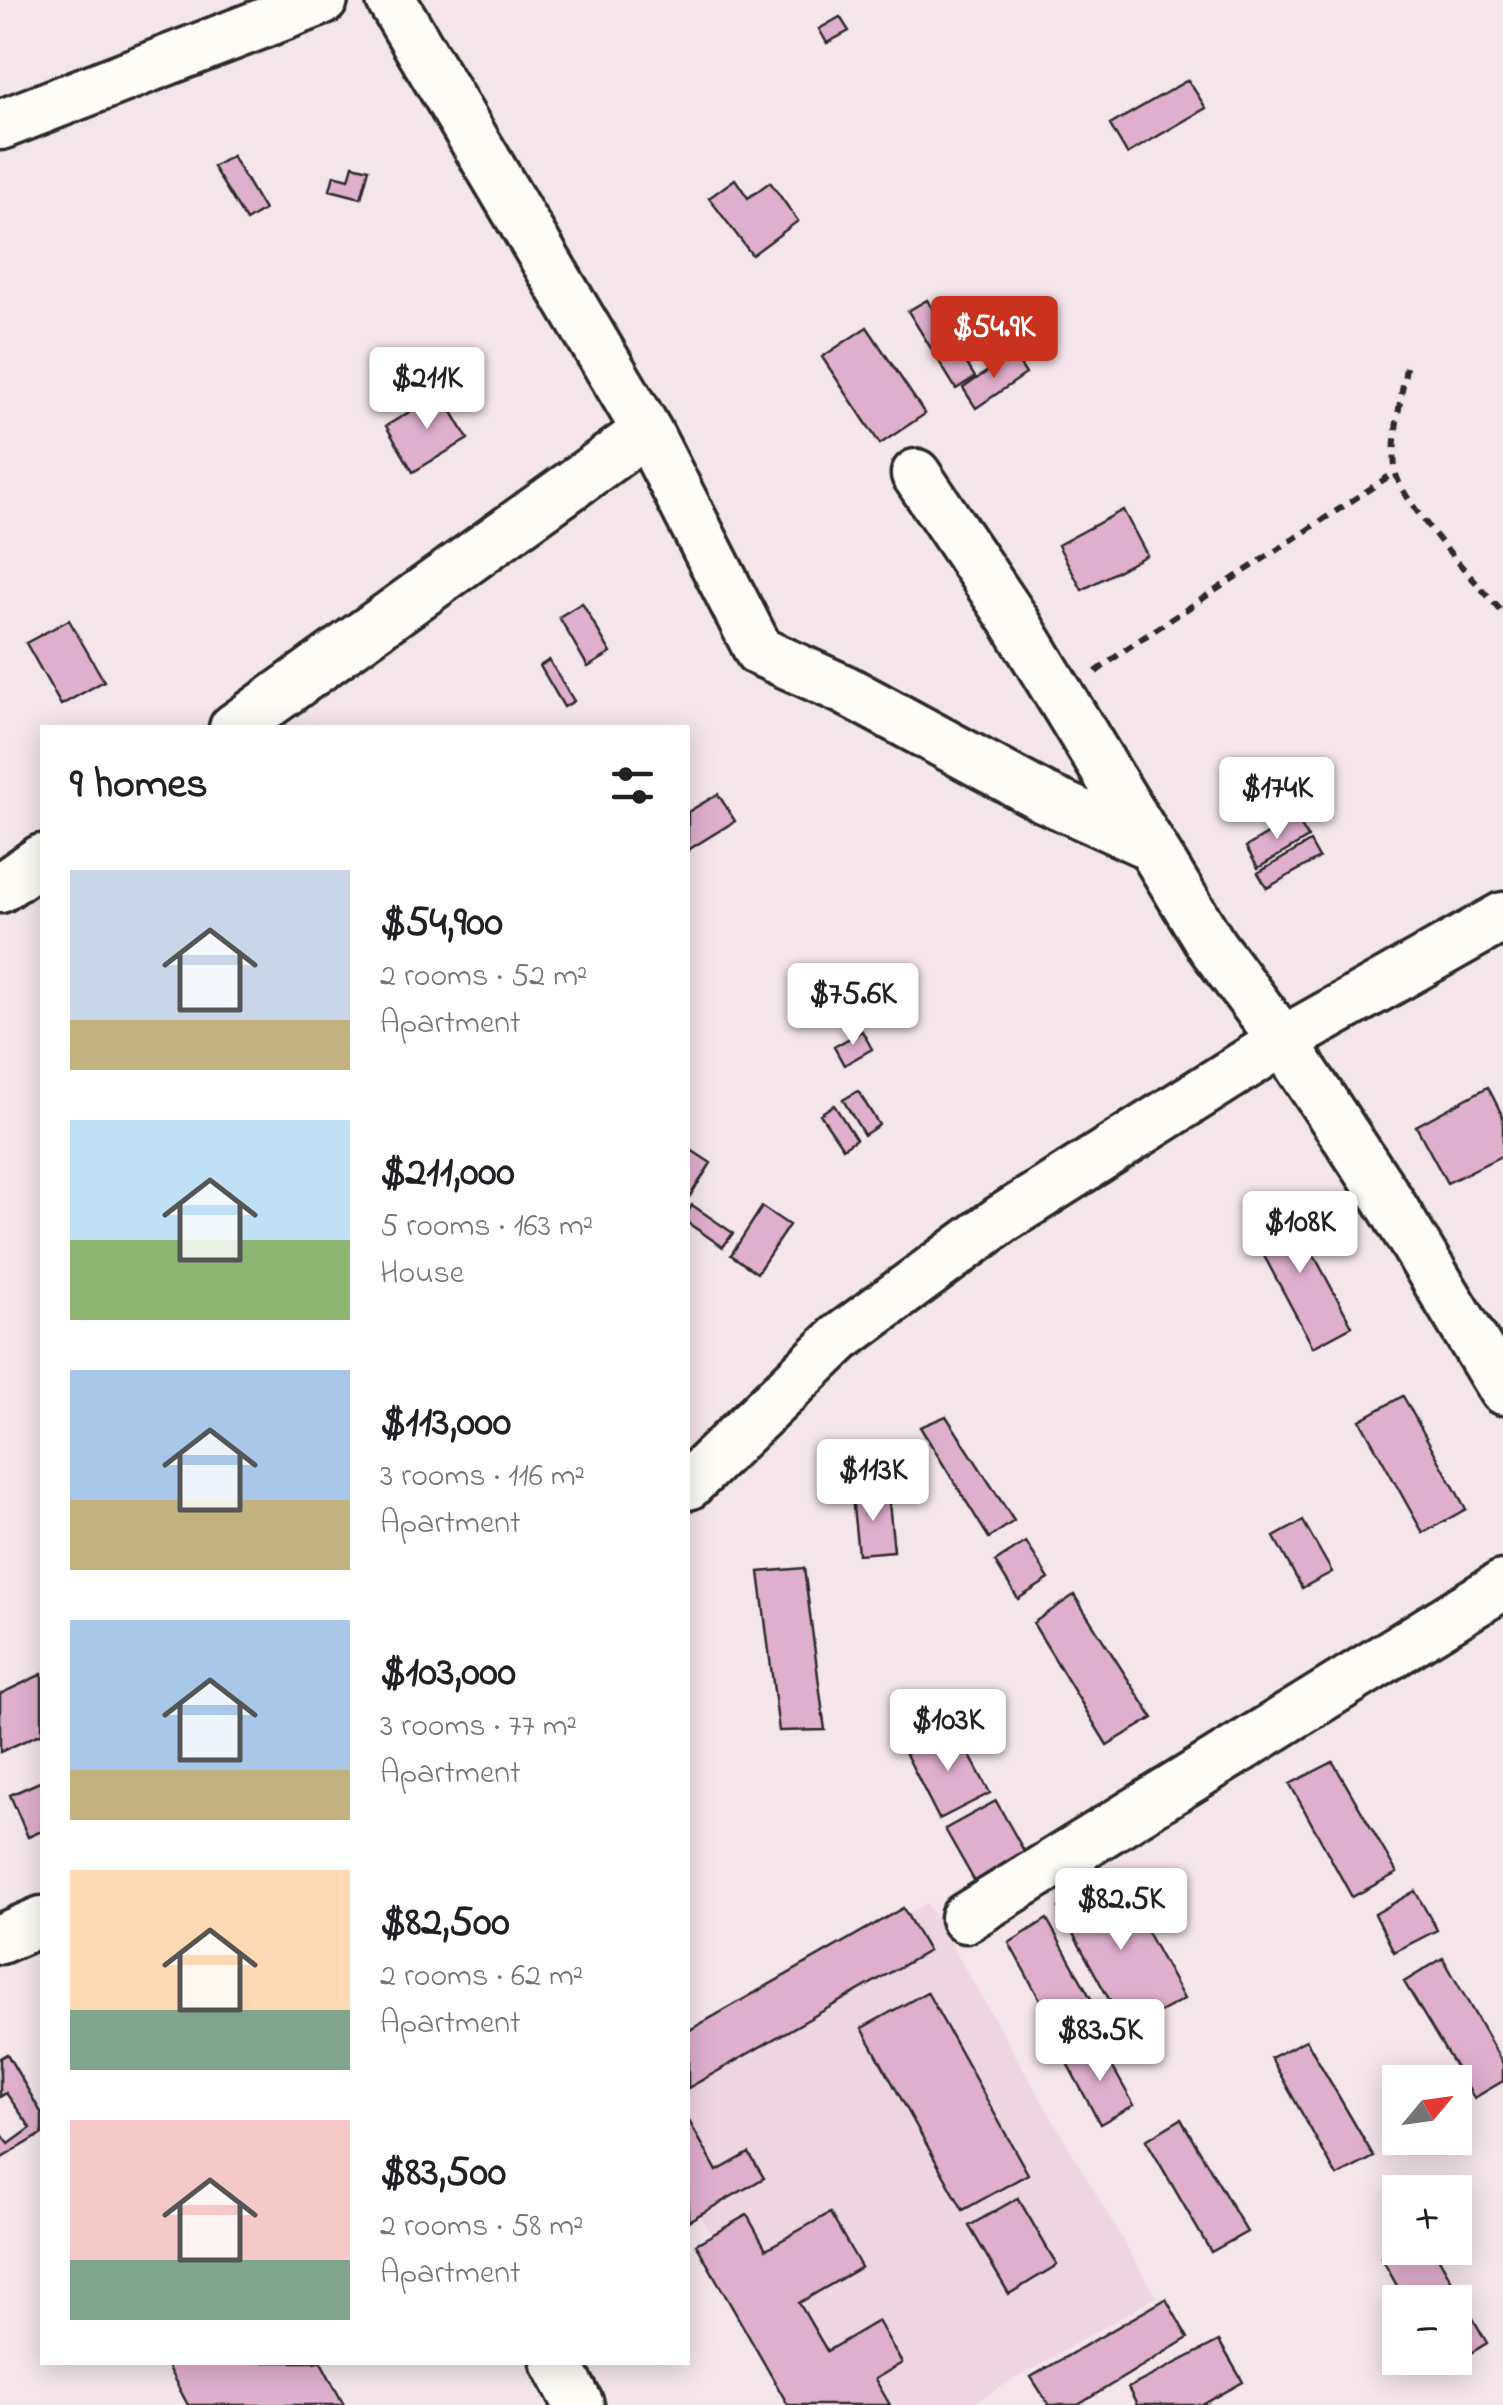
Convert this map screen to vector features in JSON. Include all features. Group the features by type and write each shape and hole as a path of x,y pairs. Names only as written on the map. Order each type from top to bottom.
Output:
{"street":[{"path":"0,125 322,0"},
{"path":"391,0 648,431 760,652 845,690 1043,797 1150,846"},
{"path":"238,725 648,431"},
{"path":"916,474 1014,620 1212,946 1283,1040 1388,1198 1503,1390"},
{"path":"0,888 40,860"},
{"path":"690,1483 840,1338 1002,1220 1283,1040 1503,917"},
{"path":"965,1918 1503,1585"},
{"path":"0,1939 40,1923"},
{"path":"558,2365 579,2405"}],"path":[{"path":"1406,367 1396,425 1394,473 1408,498 1503,612"},
{"path":"1061,698 1126,648 1394,473"}],"shaded area":[{"path":"927,1903 1156,2297 970,2405 810,2405 690,2198 690,2042"}],"building":[{"path":"840,17 849,31 827,43 819,29"},
{"path":"1188,80 1206,108 1127,154 1110,125"},
{"path":"232,156 264,210 246,221 213,167"},
{"path":"353,165 369,169 361,198 330,190 334,175 349,179"},
{"path":"735,179 748,198 770,182 798,221 752,255 709,198"},
{"path":"927,300 975,377 956,389 908,311"},
{"path":"867,327 925,414 880,444 822,357"},
{"path":"1013,354 1026,374 976,408 963,388"},
{"path":"441,393 468,439 413,472 386,426"},
{"path":"1123,510 1147,555 1082,590 1058,545"},
{"path":"582,603 611,653 588,667 559,617"},
{"path":"69,620 104,681 61,705 26,643"},
{"path":"549,660 574,701 564,707 540,666"},
{"path":"718,794 735,821 690,849 690,811"},
{"path":"1296,817 1308,838 1258,868 1246,847"},
{"path":"1310,842 1319,858 1267,888 1258,873"},
{"path":"862,1031 872,1049 844,1065 834,1047"},
{"path":"1488,1087 1503,1117 1503,1155 1447,1183 1416,1126"},
{"path":"858,1091 879,1125 864,1135 843,1100"},
{"path":"834,1105 856,1139 843,1148 820,1114"},
{"path":"690,1149 711,1163 690,1196"},
{"path":"692,1205 733,1233 723,1247 690,1224"},
{"path":"1287,1205 1352,1326 1313,1347 1248,1226"},
{"path":"762,1207 789,1225 757,1273 731,1255"},
{"path":"1403,1396 1466,1509 1423,1533 1360,1420"},
{"path":"946,1416 1014,1521 989,1538 920,1427"},
{"path":"888,1493 894,1551 858,1554 852,1497"},
{"path":"1303,1521 1332,1572 1302,1588 1274,1537"},
{"path":"1026,1542 1049,1579 1018,1599 995,1562"},
{"path":"804,1568 825,1730 779,1731 759,1572"},
{"path":"1074,1595 1153,1718 1107,1745 1033,1623"},
{"path":"40,1675 40,1734 0,1752 0,1694"},
{"path":"955,1728 990,1793 939,1819 906,1754"},
{"path":"1333,1762 1397,1873 1352,1897 1290,1784"},
{"path":"40,1782 40,1832 28,1837 10,1795"},
{"path":"996,1801 1029,1860 978,1887 945,1829"},
{"path":"1116,1876 1184,1999 1126,2030 1059,1908"},
{"path":"1415,1891 1437,1930 1394,1952 1375,1914"},
{"path":"903,1908 928,1951 690,2087 690,2030"},
{"path":"1047,1919 1110,2033 1068,2051 1009,1943"},
{"path":"1443,1958 1503,2064 1503,2081 1474,2098 1472,2065 1454,2065 1404,1982"},
{"path":"927,1992 1028,2174 963,2210 862,2028"},
{"path":"1306,2040 1374,2157 1337,2176 1271,2058"},
{"path":"1100,2045 1134,2105 1100,2124 1067,2063"},
{"path":"7,2054 40,2111 40,2135 0,2159 0,2132 9,2144 31,2128 6,2093 0,2097 0,2058"},
{"path":"1181,2119 1247,2232 1211,2252 1146,2140"},
{"path":"690,2123 717,2171 749,2153 764,2178 690,2220"},
{"path":"1018,2198 1057,2265 1009,2294 969,2226"},
{"path":"830,2213 861,2267 799,2303 827,2351 878,2321 902,2363 875,2379 890,2405 788,2405 696,2244 747,2215 766,2249"},
{"path":"1385,2265 1443,2265 1454,2285 1397,2285"},
{"path":"1166,2299 1188,2338 1078,2405 1049,2405 1031,2377"},
{"path":"1472,2317 1487,2343 1472,2352"},
{"path":"1219,2341 1243,2382 1202,2405 1137,2405 1128,2388"},
{"path":"167,2365 323,2365 344,2405 188,2405"}]}
